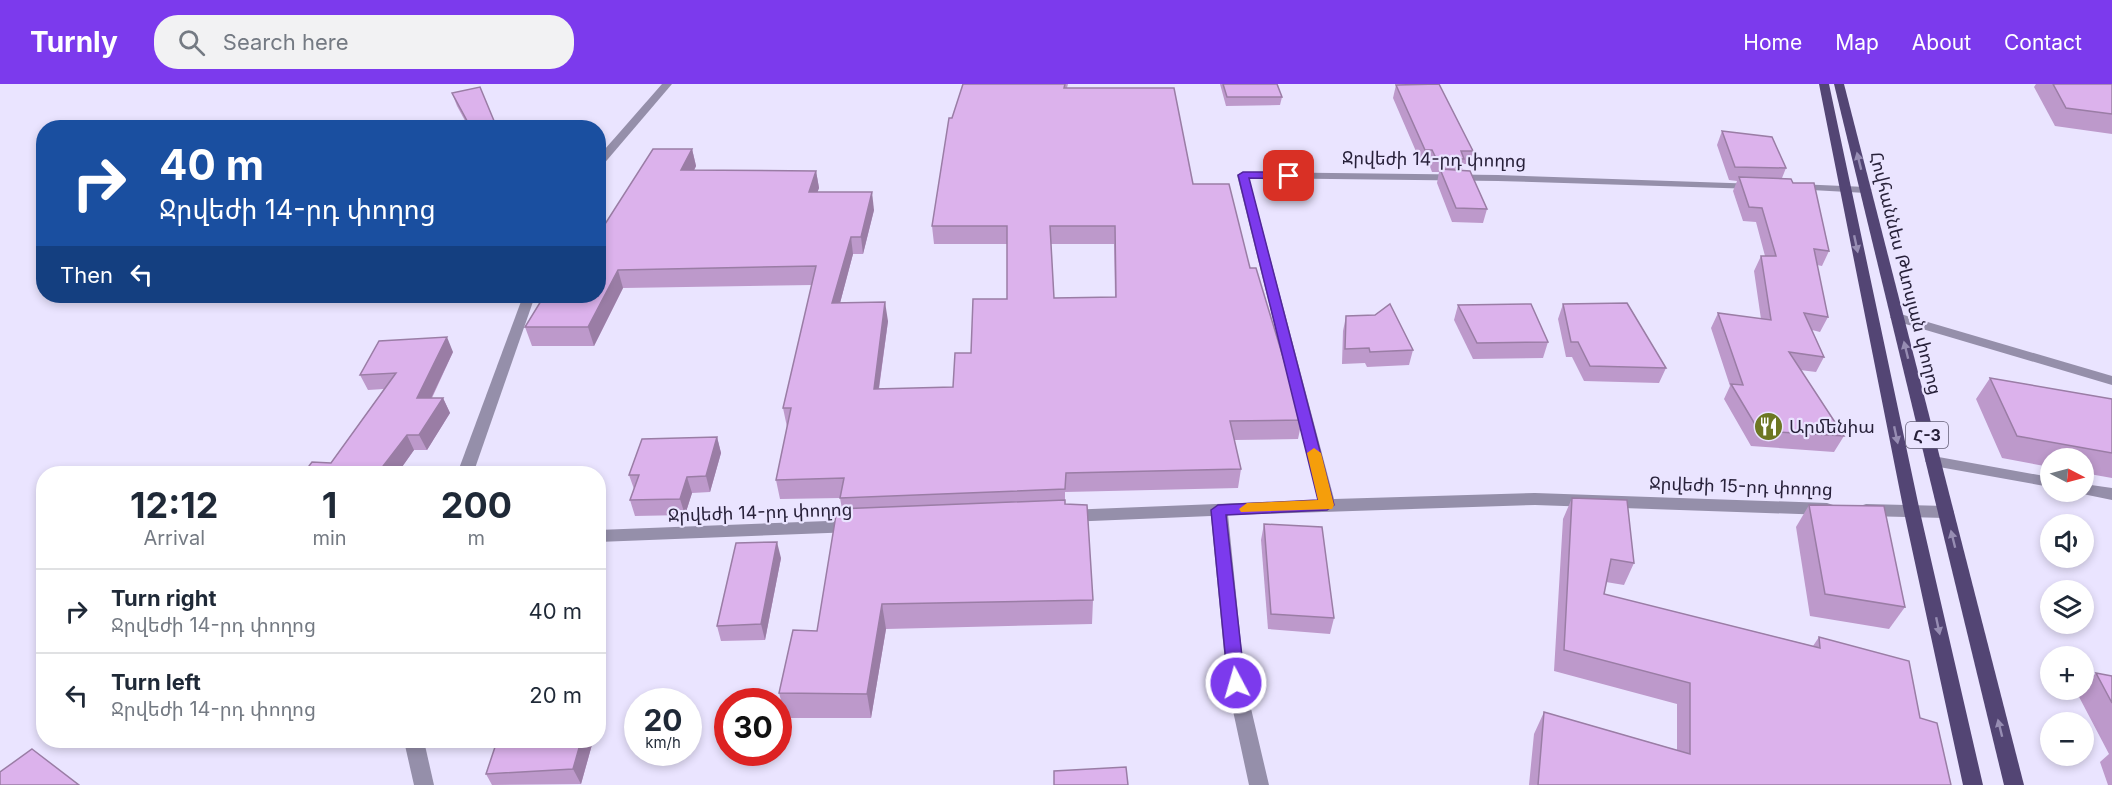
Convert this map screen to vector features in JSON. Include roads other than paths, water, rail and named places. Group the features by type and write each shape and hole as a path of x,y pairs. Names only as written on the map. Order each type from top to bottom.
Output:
{"main road":[{"name":"Հ-3","path":"1824,84 1912,512 1973,785"},
{"name":"Հովհաննես Թևոսյան փողոց","path":"1839,84 2014,785"}],"street":[{"path":"606,155 667,84"},
{"name":"Ջրվեժի 14-րդ փողոց","path":"1327,505 1243,175 1498,178 1866,190"},
{"path":"468,466 526,303"},
{"path":"1898,317 2112,381"},
{"path":"1933,461 2040,481"},
{"path":"2094,491 2112,494"},
{"name":"Ջրվեժի 15-րդ փողոց","path":"1327,505 1535,499 1946,512"},
{"path":"1053,517 1327,505"},
{"path":"1218,510 1236,683 1259,785"},
{"name":"Ջրվեժի 14-րդ փողոց","path":"606,537 863,525"},
{"path":"416,748 424,785"}],"place":[{"name":"Արմենիա","path":"1768,426"}]}
